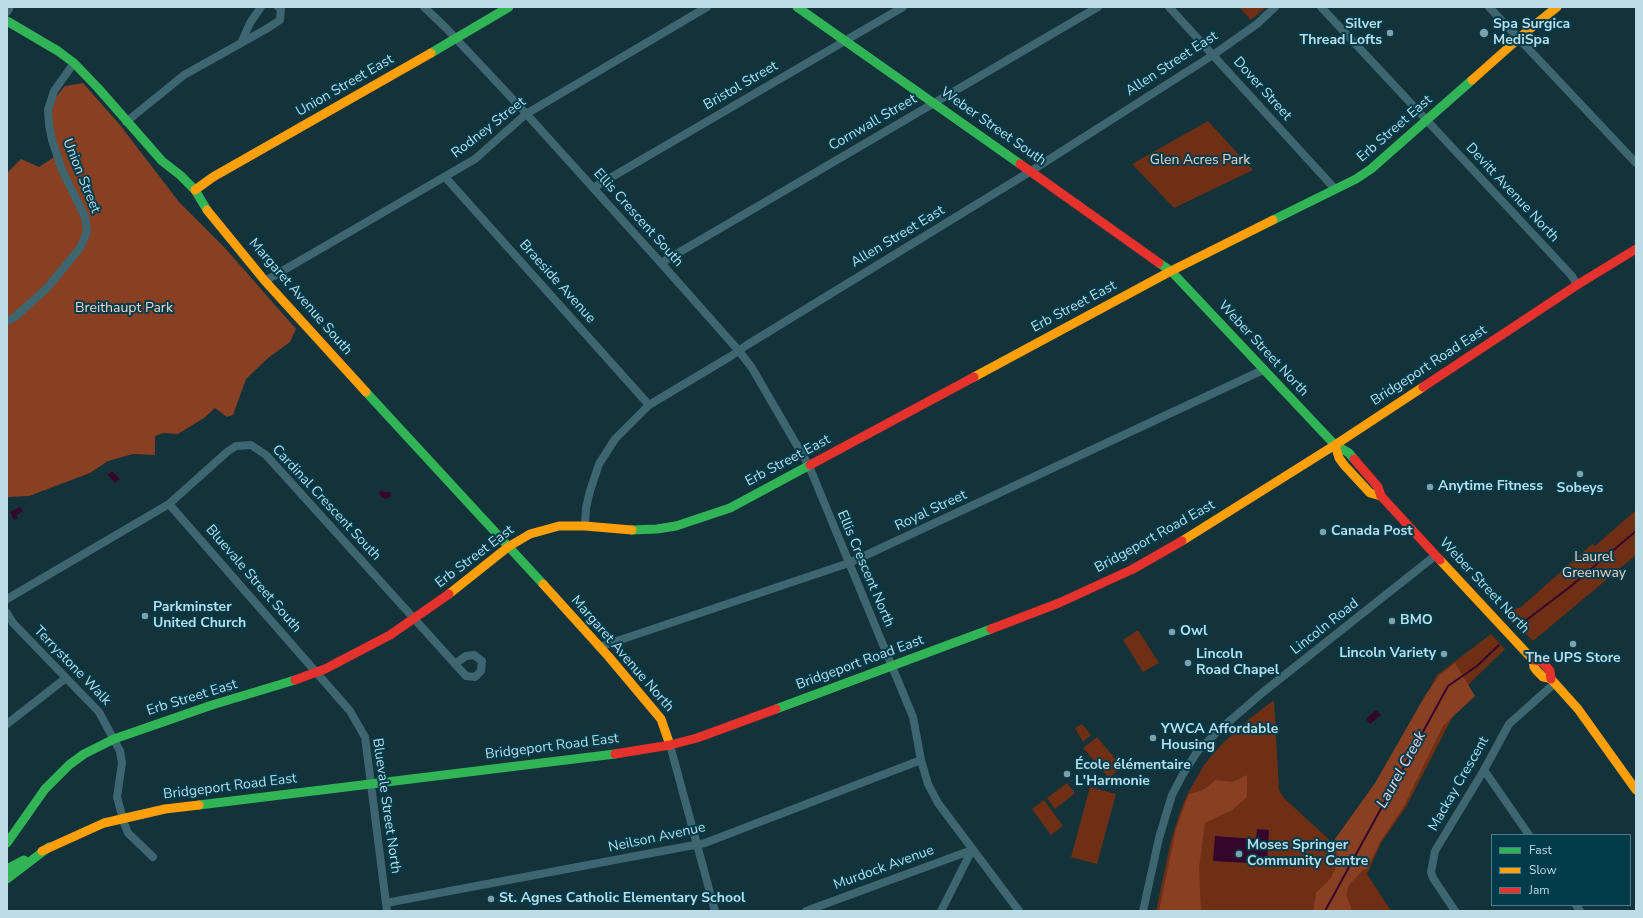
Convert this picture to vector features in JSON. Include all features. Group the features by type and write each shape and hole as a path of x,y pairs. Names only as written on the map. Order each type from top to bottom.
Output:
{"main road":[{"name":"Union Street East","path":"195,190 213,177 456,39 509,7"},
{"name":"Weber Street South","path":"797,7 1172,271"},
{"name":"Erb Street East","path":"7,843 45,789 69,765 84,754 114,739 212,705 275,688 317,672 390,635 414,620 508,547 530,534 559,526 585,526 637,530 657,529 676,526 730,508 1172,271 1335,189 1371,169 1518,38 1557,7"},
{"name":"Margaret Avenue South","path":"7,22 58,51 74,63 98,88 126,122 162,161 180,175 195,190 203,206 265,281 508,547"},
{"name":"Bridgeport Road East","path":"7,869 104,823 165,809 639,751 670,745 697,738 892,667 1059,603 1133,569 1210,525 1335,445 1577,285 1636,249"},
{"name":"Weber Street North","path":"1172,271 1263,370 1335,445 1349,453 1378,487 1381,496 1534,660 1534,668 1543,677 1553,681 1589,723 1636,790"},
{"name":"Margaret Avenue North","path":"508,547 599,646 661,719 670,745"},
{"path":"7,879 49,848"}],"street":[{"path":"7,12 10,7"},
{"path":"242,41 250,23 261,7"},
{"path":"126,122 184,75 280,20 281,9 278,7"},
{"name":"Ellis Crescent South","path":"424,7 526,114 662,263 739,351 752,368 809,466"},
{"name":"Rodney Street","path":"265,281 475,159 526,114 707,7"},
{"name":"Bristol Street","path":"593,188 902,7"},
{"name":"Cornwall Street","path":"662,263 1098,7"},
{"name":"Dover Street","path":"1168,7 1335,189"},
{"name":"Allen Street East","path":"585,526 585,511 599,464 615,439 649,405 1031,171 1213,55 1257,24 1275,7"},
{"name":"Devitt Avenue North","path":"1321,7 1572,276 1577,285"},
{"path":"1489,7 1636,163"},
{"name":"Union Street","path":"7,321 15,317 47,288 80,248 87,232 85,217 62,170 52,140 49,124 48,110 54,91 74,63"},
{"name":"Braeside Avenue","path":"445,177 649,405"},
{"name":"Royal Street","path":"599,646 849,563 1263,370"},
{"name":"Cardinal Crescent South","path":"7,599 169,504 227,452 236,446 251,445 266,455 414,620 456,664"},
{"name":"Ellis Crescent North","path":"809,466 914,717 921,760 928,784 938,803 1019,911"},
{"name":"Bluevale Street South","path":"169,504 317,672"},
{"name":"Lincoln Road","path":"1143,911 1159,838 1172,795 1183,774 1198,752 1217,732 1262,693 1436,555"},
{"name":"Terrystone Walk","path":"7,613 13,623 99,712 120,752 122,763 118,797 122,818 128,833 153,857"},
{"name":"Bluevale Street North","path":"317,672 350,711 365,737 387,907"},
{"path":"7,724 66,678"},
{"name":"Mackay Crescent","path":"1455,911 1433,878 1431,872 1435,851 1484,770 1509,724 1553,681"},
{"name":"Margaret Avenue North","path":"670,745 715,911"},
{"name":"Neilson Avenue","path":"387,907 698,844 921,760"},
{"path":"1484,770 1527,834"},
{"path":"941,911 972,850"},
{"name":"Murdock Avenue","path":"806,911 972,850"}],"green space":[{"path":"1239,7 1266,7 1251,20"},
{"name":"Breithaupt Park","path":"83,83 120,125 179,202 225,248 296,329 290,342 268,358 246,379 233,415 227,417 215,408 204,418 178,434 163,433 155,436 155,455 133,454 108,461 90,473 29,496 7,497 7,173 21,159 39,167 57,155 49,124 54,99 65,86"},
{"name":"Glen Acres Park","path":"1208,121 1253,170 1174,208 1132,164"},
{"name":"Laurel Greenway","path":"1636,510 1636,555 1533,641 1505,612 1521,607 1591,545 1593,544 1595,546"},
{"path":"1138,630 1159,663 1143,672 1123,640"},
{"path":"1491,634 1505,649 1470,683 1406,807 1381,843 1367,874 1391,911 1156,911 1171,841 1187,795 1204,765 1220,746 1249,719 1274,700 1279,790 1284,798 1335,845 1367,803 1432,701 1431,686 1437,675"},
{"path":"1455,663 1475,696 1443,726 1404,806 1380,842 1367,869 1363,870 1349,885 1346,895 1351,911 1313,911 1316,893 1331,878 1338,862 1335,839 1375,783 1426,694 1439,676"},
{"path":"1082,724 1091,735 1083,742 1075,728"},
{"path":"1097,737 1122,767 1109,778 1083,748"},
{"path":"1247,775 1247,797 1232,810 1205,823 1199,868 1201,911 1159,911 1176,829 1189,794 1208,787 1215,780 1233,782"},
{"path":"1067,783 1075,793 1055,809 1047,798"},
{"path":"1090,787 1116,794 1097,864 1071,857"},
{"path":"1044,800 1063,826 1051,835 1032,809"}],"shaded area":[{"path":"112,471 120,479 115,483 108,475"},
{"path":"381,490 384,492 390,492 390,497 385,499 380,496 379,493"},
{"path":"20,507 23,511 16,515 18,518 14,520 10,512"},
{"path":"1376,710 1381,715 1370,724 1366,719"},
{"path":"1257,829 1269,830 1267,864 1213,861 1215,836 1256,839"}],"waterway":[{"name":"Laurel Creek","path":"1520,625 1571,586 1636,531"},
{"name":"Laurel Creek","path":"1325,911 1448,686 1477,666 1499,645"}],"traffic: fast":[{"path":"431,53 509,7"},
{"path":"797,7 1020,164"},
{"path":"7,21 58,51 74,63 162,161 180,175 195,190 207,210"},
{"path":"1273,220 1356,179 1371,169 1472,80"},
{"path":"1159,263 1171,271 1335,445 1349,453 1354,459"},
{"path":"366,392 543,584"},
{"path":"632,530 657,529 676,526 730,508 810,465"},
{"path":"776,709 991,629"},
{"path":"7,843 45,789 69,765 84,754 114,739 212,705 295,680"},
{"path":"199,805 615,754"},
{"path":"7,879 49,847"},
{"path":"7,869 24,860"}],"traffic: slow":[{"path":"1472,80 1526,32 1557,7"},
{"path":"195,190 213,177 431,53"},
{"path":"207,210 265,281 366,392"},
{"path":"974,377 1171,271 1273,220"},
{"path":"1182,541 1335,445 1423,387"},
{"path":"1335,445 1339,458 1345,466 1370,493 1381,496"},
{"path":"449,594 508,547 530,534 559,526 585,526 632,530"},
{"path":"1440,560 1533,660 1534,667 1537,671 1543,677 1551,679 1578,709 1636,790"},
{"path":"543,584 609,657 661,719 670,745"},
{"path":"42,851 104,823 165,809 199,805"}],"traffic: jam":[{"path":"1020,164 1159,263"},
{"path":"1423,387 1577,285 1636,249"},
{"path":"810,465 974,377"},
{"path":"1354,459 1378,487 1381,496 1440,560"},
{"path":"991,629 1059,603 1133,569 1182,541"},
{"path":"295,680 325,669 390,635 449,594"},
{"path":"1533,660 1541,661 1545,665 1550,671 1551,679"},
{"path":"615,754 670,745 697,738 776,709"}],"place":[{"name":"Silver Thread Lofts","path":"1390,33"},
{"name":"Spa Surgica MediSpa","path":"1484,33"},
{"name":"Sobeys","path":"1580,474"},
{"name":"Anytime Fitness","path":"1430,487"},
{"name":"Canada Post","path":"1323,532"},
{"name":"Parkminster United Church","path":"145,616"},
{"name":"BMO","path":"1392,621"},
{"name":"Owl","path":"1172,632"},
{"name":"The UPS Store","path":"1573,644"},
{"name":"Lincoln Variety","path":"1444,654"},
{"name":"Lincoln Road Chapel","path":"1188,663"},
{"name":"YWCA Affordable Housing","path":"1153,738"},
{"name":"École élémentaire L'Harmonie","path":"1067,774"},
{"name":"Moses Springer Community Centre","path":"1239,854"},
{"name":"St. Agnes Catholic Elementary School","path":"491,899"}]}
